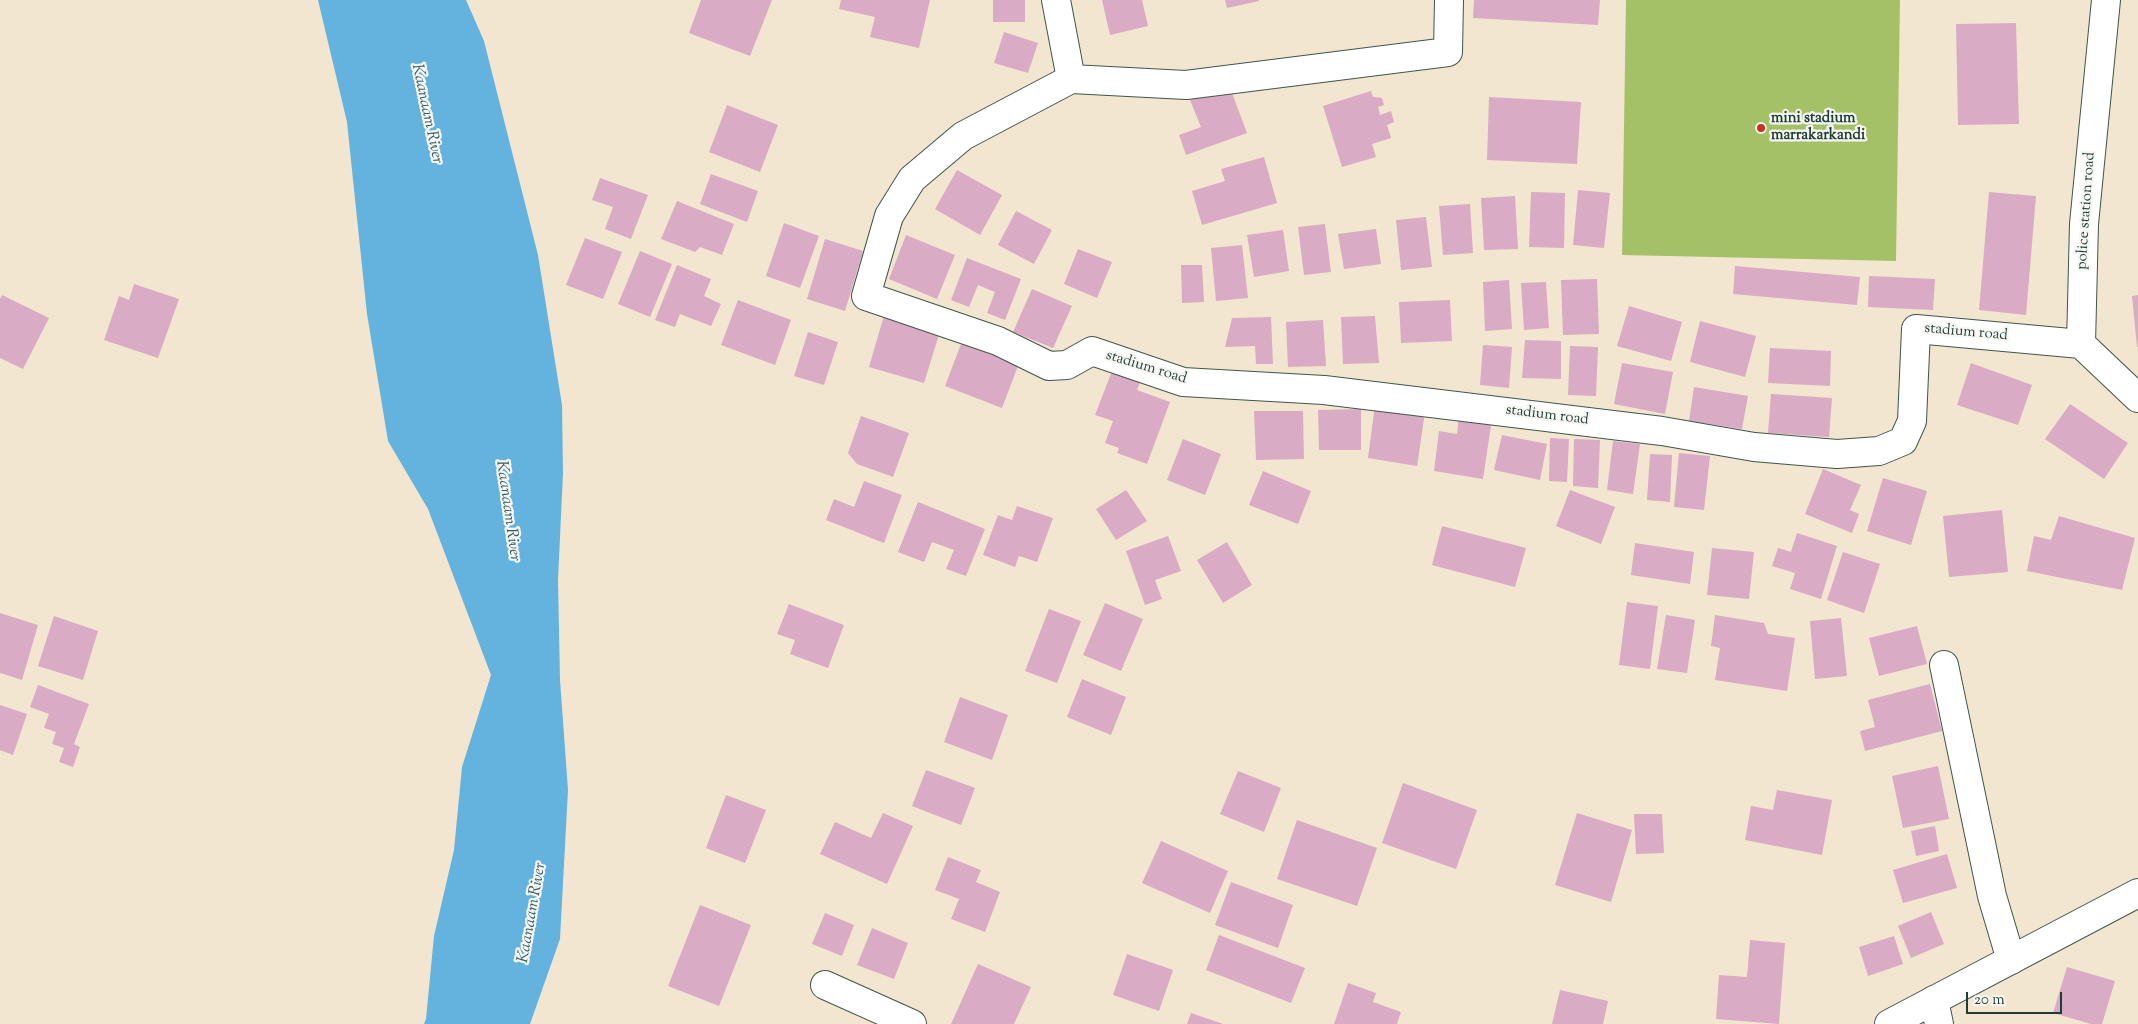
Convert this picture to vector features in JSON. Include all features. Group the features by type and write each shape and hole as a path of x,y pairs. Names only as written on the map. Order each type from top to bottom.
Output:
{"street":[{"path":"1056,0 1071,79 1186,85 1448,52 1449,0"},
{"name":"police station road","path":"2081,344 2084,224 2106,0"},
{"name":"stadium road","path":"1071,79 963,136 912,178 889,216 866,296 998,341 1049,366 1066,365 1092,351 1183,382 1324,390 1662,431 1754,448 1837,454 1879,451 1903,441 1912,421 1916,329 2081,344"},
{"path":"2081,344 2138,398"},
{"path":"1944,665 1992,896 2011,960"},
{"path":"1889,1024 1936,1012 2011,960 2138,893"},
{"path":"826,985 912,1024"}],"green space":[{"name":"mini stadium marrakarkandi","path":"1626,0 1900,0 1896,261 1622,255"}],"water":[{"name":"Kaanaam River","path":"318,0 466,0 484,41 538,255 562,405 563,473 558,580 560,680 568,790 560,939 530,1024 424,1024 434,936 454,850 462,767 491,675 428,509 388,441 367,314 347,122"}],"building":[{"path":"701,0 772,0 750,56 689,33"},
{"path":"841,0 930,0 919,48 870,37 875,17 839,9"},
{"path":"993,0 1025,0 1025,22 993,22"},
{"path":"1102,0 1142,0 1148,26 1110,35"},
{"path":"1225,0 1259,0 1259,1 1227,8"},
{"path":"1474,0 1600,0 1598,25 1473,18"},
{"path":"2016,23 2019,124 1958,125 1956,24"},
{"path":"1004,32 1038,43 1028,73 994,63"},
{"path":"1229,85 1247,133 1186,155 1179,135 1201,127 1190,100"},
{"path":"1371,91 1373,97 1382,98 1384,105 1378,107 1380,115 1391,111 1394,122 1387,125 1391,138 1372,144 1376,157 1342,167 1323,106"},
{"path":"1489,97 1581,102 1577,164 1487,160"},
{"path":"727,105 778,125 760,172 709,152"},
{"path":"1264,157 1277,203 1202,225 1192,191 1225,181 1221,169"},
{"path":"957,170 1002,195 980,235 935,209"},
{"path":"711,174 758,191 747,222 700,204"},
{"path":"600,178 648,195 631,239 605,229 613,207 592,200"},
{"path":"1578,190 1610,193 1604,248 1573,245"},
{"path":"1531,192 1565,193 1564,248 1529,247"},
{"path":"1989,192 2036,196 2026,315 1979,310"},
{"path":"1515,196 1518,249 1484,250 1481,198"},
{"path":"677,201 734,224 722,255 700,247 695,252 661,239"},
{"path":"1470,204 1473,253 1443,255 1439,206"},
{"path":"1016,211 1052,230 1034,264 998,245"},
{"path":"1426,217 1432,267 1401,270 1396,220"},
{"path":"784,223 819,236 800,288 766,276"},
{"path":"1325,224 1331,272 1304,275 1298,227"},
{"path":"1376,229 1381,264 1344,269 1338,234"},
{"path":"1283,230 1289,271 1254,277 1247,235"},
{"path":"906,235 955,255 937,299 889,279"},
{"path":"585,238 622,252 603,299 566,285"},
{"path":"825,239 863,251 845,311 807,299"},
{"path":"1242,245 1248,298 1216,301 1211,248"},
{"path":"1078,249 1112,262 1097,298 1064,284"},
{"path":"640,251 672,264 650,317 618,304"},
{"path":"967,258 1021,279 1005,320 987,313 995,292 978,285 969,307 951,300"},
{"path":"677,265 711,279 704,296 721,304 711,326 680,314 675,327 655,320"},
{"path":"1181,265 1202,265 1204,302 1182,303"},
{"path":"1735,266 1860,277 1857,305 1733,294"},
{"path":"1869,276 1935,279 1933,310 1868,307"},
{"path":"1597,279 1599,334 1563,335 1561,280"},
{"path":"1509,280 1512,329 1485,331 1483,282"},
{"path":"1546,282 1549,328 1524,330 1521,283"},
{"path":"134,284 179,299 158,358 104,340 119,296 129,300"},
{"path":"1032,289 1072,306 1053,348 1013,332"},
{"path":"2,295 49,318 23,369 0,358 0,299"},
{"path":"2138,295 2138,347 2137,347 2132,296"},
{"path":"738,300 791,320 775,365 721,345"},
{"path":"1450,300 1452,341 1401,343 1399,302"},
{"path":"1629,306 1682,322 1671,361 1617,346"},
{"path":"885,312 941,328 924,383 869,367"},
{"path":"1375,316 1379,363 1343,364 1341,317"},
{"path":"1271,317 1273,364 1256,364 1255,346 1225,347 1232,318"},
{"path":"1323,320 1326,366 1288,367 1286,322"},
{"path":"1700,321 1756,336 1745,377 1690,362"},
{"path":"808,332 838,342 824,385 794,376"},
{"path":"964,336 1021,358 1002,408 945,386"},
{"path":"1525,340 1561,341 1561,379 1522,378"},
{"path":"1483,345 1512,347 1509,388 1480,385"},
{"path":"1570,346 1598,347 1596,396 1568,395"},
{"path":"1770,348 1831,351 1830,386 1768,383"},
{"path":"1622,363 1673,372 1665,414 1614,404"},
{"path":"1971,363 2032,385 2018,425 1957,405"},
{"path":"1112,371 1140,382 1137,390 1170,402 1147,464 1117,453 1119,448 1105,443 1113,421 1095,415"},
{"path":"1694,387 1748,396 1742,429 1689,421"},
{"path":"1771,394 1832,398 1829,437 1768,433"},
{"path":"2070,404 2128,443 2104,479 2045,439"},
{"path":"1375,405 1425,412 1417,466 1368,458"},
{"path":"1361,409 1361,450 1319,450 1318,410"},
{"path":"1254,411 1303,411 1304,459 1256,460"},
{"path":"1459,415 1492,419 1483,479 1434,471 1439,431 1457,434"},
{"path":"861,416 909,433 893,477 857,464 848,453"},
{"path":"1502,435 1547,444 1540,480 1494,470"},
{"path":"1550,438 1569,439 1567,482 1549,481"},
{"path":"1183,439 1221,454 1205,495 1167,480"},
{"path":"1574,439 1600,440 1598,488 1573,486"},
{"path":"1613,441 1640,444 1633,494 1607,490"},
{"path":"1679,453 1710,456 1704,510 1674,507"},
{"path":"1650,454 1672,455 1670,502 1647,500"},
{"path":"1823,469 1861,485 1850,510 1859,514 1852,533 1805,514"},
{"path":"1263,471 1311,491 1298,524 1249,505"},
{"path":"1883,478 1927,491 1911,545 1867,531"},
{"path":"864,481 902,495 884,543 826,520 834,499 854,507"},
{"path":"1126,490 1147,521 1116,540 1096,509"},
{"path":"1570,490 1615,507 1601,544 1556,526"},
{"path":"918,502 985,529 966,576 946,569 954,550 932,542 924,562 898,552"},
{"path":"1017,506 1053,518 1037,562 1019,556 1015,567 983,555 998,515 1012,520"},
{"path":"2002,510 2008,572 1949,577 1943,516"},
{"path":"2059,516 2135,538 2122,590 2027,571 2034,536 2051,540"},
{"path":"1442,526 1526,548 1515,587 1432,565"},
{"path":"1797,533 1837,546 1821,599 1790,589 1795,573 1772,566 1778,548 1791,552"},
{"path":"1168,536 1181,571 1155,580 1162,599 1145,605 1126,551"},
{"path":"1227,542 1252,585 1223,603 1197,560"},
{"path":"1635,543 1694,552 1690,584 1631,575"},
{"path":"1712,548 1754,552 1749,599 1707,595"},
{"path":"1843,552 1880,564 1864,613 1827,600"},
{"path":"1627,602 1658,606 1650,669 1619,665"},
{"path":"1105,603 1143,619 1121,671 1083,655"},
{"path":"789,604 844,625 828,668 790,654 795,640 777,634"},
{"path":"1049,609 1081,621 1057,683 1025,671"},
{"path":"0,613 38,625 22,680 0,673"},
{"path":"1666,615 1695,620 1687,673 1657,669"},
{"path":"1715,615 1764,623 1768,634 1795,638 1787,691 1715,680 1720,648 1711,646"},
{"path":"54,616 98,631 83,680 38,666"},
{"path":"1841,618 1847,676 1815,679 1810,621"},
{"path":"1917,626 1927,664 1879,676 1869,638"},
{"path":"1082,679 1126,697 1111,735 1067,717"},
{"path":"1930,684 1942,731 1865,751 1860,731 1875,727 1868,700"},
{"path":"38,685 89,704 74,744 80,747 73,767 59,762 64,748 52,744 56,732 44,728 49,714 30,707"},
{"path":"960,697 1008,715 992,760 944,742"},
{"path":"0,705 27,714 13,755 0,750"},
{"path":"1938,766 1949,819 1903,828 1892,776"},
{"path":"926,770 975,788 961,825 912,806"},
{"path":"1238,771 1281,788 1264,832 1220,814"},
{"path":"1403,783 1477,810 1456,869 1382,843"},
{"path":"1777,790 1832,800 1822,855 1745,840 1751,806 1773,810"},
{"path":"726,795 766,810 745,863 706,848"},
{"path":"883,813 913,826 887,884 820,854 835,822 871,838"},
{"path":"1577,813 1632,830 1611,902 1555,885"},
{"path":"1634,814 1662,814 1664,853 1636,854"},
{"path":"1297,820 1377,848 1357,906 1277,879"},
{"path":"1935,826 1939,851 1916,856 1911,831"},
{"path":"1161,841 1228,871 1210,913 1142,883"},
{"path":"1947,854 1957,888 1903,903 1893,870"},
{"path":"948,857 981,870 976,882 1000,892 985,932 951,919 959,899 935,890"},
{"path":"1231,882 1293,905 1278,948 1215,925"},
{"path":"700,905 751,925 719,1006 668,986"},
{"path":"1931,912 1944,944 1911,958 1898,926"},
{"path":"825,913 854,925 842,956 812,944"},
{"path":"872,928 908,943 894,979 857,965"},
{"path":"1219,935 1305,968 1291,1003 1206,970"},
{"path":"1894,936 1903,964 1868,976 1859,947"},
{"path":"1750,940 1785,943 1779,1024 1716,1019 1719,975 1747,977"},
{"path":"1127,954 1173,970 1159,1011 1113,995"},
{"path":"978,964 1031,987 1014,1024 951,1024"},
{"path":"2067,967 2115,981 2102,1024 2091,1024 2053,1013"},
{"path":"1348,983 1376,993 1373,1002 1401,1012 1397,1024 1334,1024"},
{"path":"1560,990 1608,1001 1603,1024 1552,1024"},
{"path":"1191,1013 1223,1024 1187,1024"}],"place":[{"name":"mini stadium marrakarkandi","path":"1761,128"}]}
